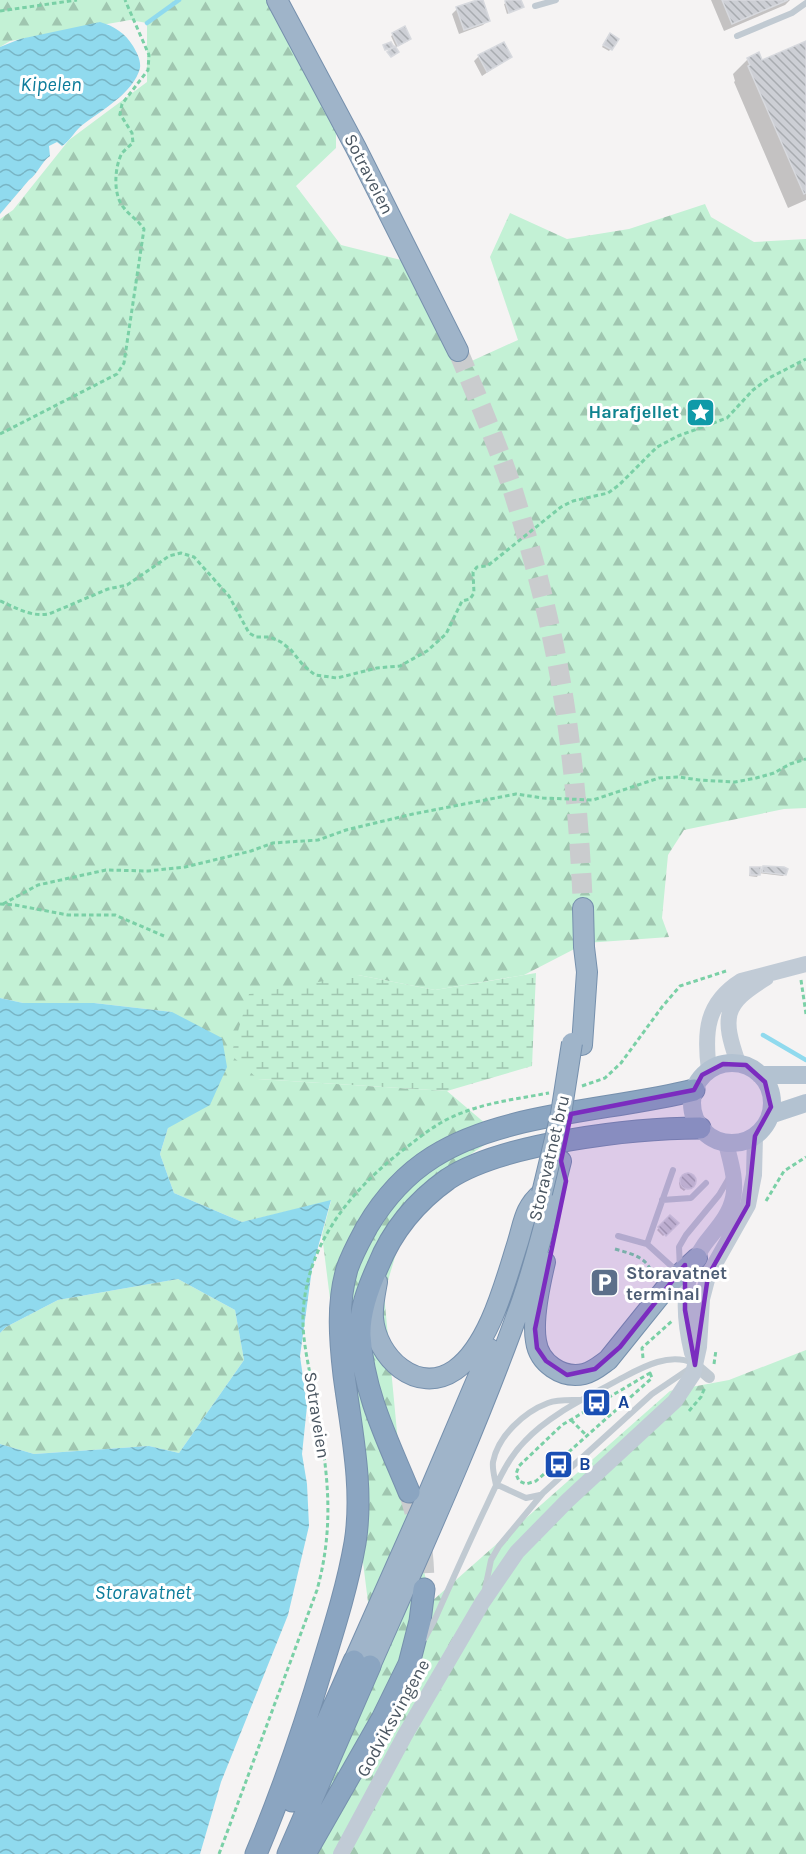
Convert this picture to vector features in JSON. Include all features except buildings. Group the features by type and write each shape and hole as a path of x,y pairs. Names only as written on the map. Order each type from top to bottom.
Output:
{"highway":[{"name":"Sotraveien","path":"277,0 356,148 458,351"},
{"path":"577,1044 578,970 584,947 583,908"},
{"name":"Storavatnet bru","path":"526,1269 561,1161 577,1044"},
{"name":"Storavatnet bru","path":"526,1269 530,1203 542,1193 577,1044"},
{"path":"256,1854 284,1785 302,1732 337,1617 355,1540 356,1468 340,1322 347,1269 364,1233 406,1178 432,1157 452,1146 507,1126 694,1090"},
{"path":"409,1492 373,1405 363,1370 360,1334 367,1291 381,1258 399,1226 431,1192 450,1178 488,1160 528,1149 593,1137 653,1130 700,1128"},
{"path":"381,1258 372,1317 376,1332 388,1359 402,1370 418,1378 431,1379 455,1370 472,1355 489,1324 526,1269"},
{"path":"526,1269 538,1302 535,1339 537,1348 546,1361 556,1370 567,1375 584,1374 608,1360 680,1273 703,1266"},
{"path":"265,1854 362,1664 462,1456 504,1348 526,1269"},
{"path":"305,1854 382,1719 409,1664 420,1622 424,1589"},
{"path":"288,1854 362,1664"}],"main road":[{"path":"709,1070 706,1036 708,1025 716,1004 732,987 757,975 803,972"},
{"path":"738,1063 729,1038 730,1011 736,1000 776,973"},
{"path":"738,1063 746,1065 760,1075 769,1089 770,1116 755,1136 741,1142 726,1143 708,1135 700,1128 692,1110 694,1090 702,1075 709,1070 723,1064 738,1063"},
{"path":"760,1075 806,1075"},
{"path":"770,1116 806,1103"},
{"path":"695,1365 689,1339 685,1301 688,1278 703,1266 748,1205 754,1175 755,1136"},
{"path":"703,1266 733,1199 734,1183 726,1143"},
{"name":"Godviksvingene","path":"341,1854 405,1735 482,1603 517,1552 539,1528 675,1401 693,1374 695,1365"}],"street":[{"path":"695,1365 709,1377"}],"lane":[{"path":"535,6 556,0"},
{"path":"737,36 792,13 806,3"},
{"path":"647,1245 673,1170"},
{"path":"680,1273 679,1247 719,1195 732,1172"},
{"path":"662,1200 691,1198 706,1183"},
{"path":"618,1236 647,1245 680,1273"},
{"path":"409,1664 435,1619 496,1486 511,1458 524,1442 537,1429 583,1400 653,1363 676,1360 689,1361 695,1365"},
{"name":"Godviksvingene","path":"482,1603 490,1560 543,1493 652,1394 695,1365"},
{"path":"496,1486 493,1464 501,1443 513,1426 550,1402 583,1400"},
{"path":"496,1486 526,1498 535,1498 543,1493"}],"path":[{"path":"0,11 77,0"},
{"path":"0,434 117,374 124,363 144,229 138,219 125,210 117,198 117,167 123,153 133,143 132,133 120,114 122,104 148,70 149,56 125,0"},
{"path":"0,601 24,612 49,614 108,589 127,585 169,556 182,553 194,557 229,596 249,633 256,637 270,637 281,642 315,675 337,678 377,668 400,666 427,651 446,634 462,601 470,600 474,593 472,572 477,567 487,566 561,507 573,501 608,493 619,486 657,447 678,436 728,418 753,390 769,378 806,358"},
{"path":"2,904 38,885 106,870 148,871 185,867 251,851 273,843 318,840 413,814 516,794 543,798 593,800 659,778 678,777 735,782 756,778 806,759"},
{"path":"2,904 68,915 115,915 164,936"},
{"path":"592,1083 605,1078 621,1063 662,1007 681,986 727,971"},
{"path":"803,972 806,1014"},
{"name":"Sotraveien","path":"219,1854 317,1590 327,1545 329,1504 326,1469 303,1316 307,1280 318,1248 332,1223 364,1183 432,1127 453,1116 488,1105 548,1093"},
{"path":"764,1203 784,1171 806,1157"},
{"path":"615,1249 638,1255 647,1263 655,1280"},
{"path":"651,1306 664,1327"},
{"path":"641,1353 642,1348 674,1320"},
{"path":"709,1377 716,1358 716,1347"},
{"path":"650,1374 652,1378 536,1481 526,1484 519,1481 516,1474 519,1466 561,1425 571,1420 650,1374"},
{"path":"571,1420 586,1435"}],"highlighted area":[{"path":"723,1064 746,1065 765,1082 771,1107 755,1136 748,1205 708,1276 695,1365 685,1310 685,1265 620,1347 595,1369 567,1375 546,1361 537,1348 535,1329 566,1181 561,1161 571,1114 694,1090 702,1075"}],"green space":[{"path":"0,0 288,0 336,108 336,148 296,186 341,245 413,263 419,297 465,364 518,340 490,257 510,213 567,239 629,229 705,204 711,217 754,242 806,239 806,808 784,809 684,830 668,855 662,918 669,937 586,943 524,975 435,990 358,975 258,1079 447,1091 499,1135 414,1193 384,1294 400,1464 431,1602 670,1391 729,1380 806,1350 806,1854 288,1854 369,1610 322,1235 331,1201 242,1222 174,1193 160,1154 168,1128 172,1012 94,1003 23,1003 0,998 0,219 13,210 69,140 147,82 147,23 130,20 10,41 0,47"},
{"path":"536,973 532,1066 447,1091 258,1079 231,1055 249,994 358,975 435,990"},
{"path":"178,1279 235,1310 244,1360 179,1453 149,1446 34,1454 0,1444 0,1333 6,1327 58,1300"}],"water":[{"name":"Kipelen","path":"100,22 119,31 133,46 140,62 137,77 124,93 81,126 65,144 62,146 57,142 49,146 50,156 0,214 0,47 20,39"},
{"name":"Storavatnet","path":"0,998 23,1003 94,1003 172,1012 222,1038 227,1067 210,1105 168,1128 160,1154 174,1193 242,1222 331,1200 312,1269 300,1356 307,1406 302,1454 307,1484 309,1526 288,1615 221,1782 200,1854 0,1854 0,1444 34,1454 149,1446 179,1453 244,1360 235,1310 178,1279 58,1300 6,1327 0,1333"}],"waterway":[{"path":"147,23 179,0"},
{"path":"763,1035 806,1060"}],"tunnel":[{"path":"458,351 513,491 550,625 561,680 572,758 583,908"},
{"path":"409,1492 421,1540 424,1589"}],"place":[{"name":"Harafjellet","path":"700,412"},
{"name":"Storavatnet terminal","path":"605,1283"},
{"name":"A","path":"597,1402"},
{"name":"B","path":"558,1464"}]}
